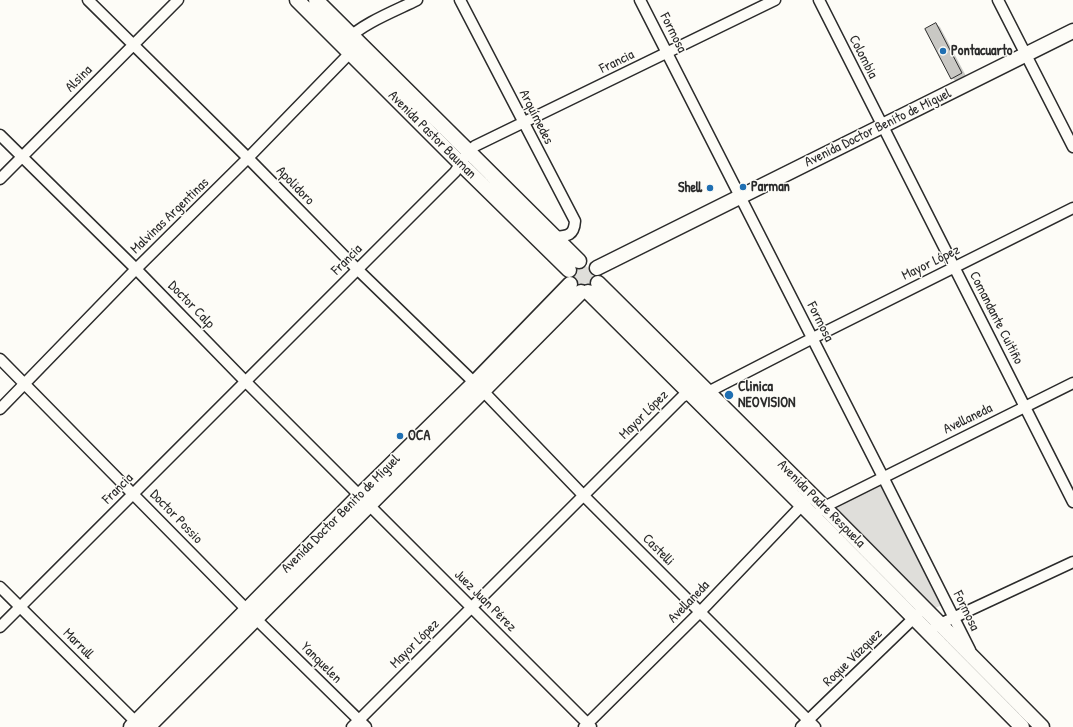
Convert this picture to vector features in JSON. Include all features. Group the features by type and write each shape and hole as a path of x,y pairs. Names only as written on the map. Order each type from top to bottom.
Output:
{"main road":[{"name":"Avenida Pastor Bauman","path":"297,0 351,45 468,152 579,261"},
{"name":"Avenida Pastor Bauman","path":"316,0 351,45 461,164 569,270"},
{"name":"Avenida Doctor Benito de Miguel","path":"597,268 1073,31"},
{"path":"579,261 590,262 597,268 600,278 596,287 579,289 567,278 569,270 579,261"},
{"name":"Avenida Padre Respuela","path":"598,283 708,392 807,500"},
{"name":"Avenida Doctor Benito de Miguel","path":"139,726 478,387 579,289"},
{"name":"Avenida Padre Respuela","path":"579,289 820,512 920,613 1022,727"},
{"name":"Avenida Padre Respuela","path":"934,628 973,657 1038,726"}],"street":[{"name":"Apolidoro","path":"88,0 248,158 357,269 478,387"},
{"name":"Alsina","path":"0,179 178,0"},
{"name":"Malvinas Argentinas","path":"0,409 136,269 248,158 351,45 366,26 417,0"},
{"name":"Arquímedes","path":"460,0 574,221 574,228 571,233 566,236 555,237"},
{"name":"Formosa","path":"640,0 883,476 973,657"},
{"name":"Francia","path":"0,627 455,172 468,152 475,146 775,0"},
{"name":"Colombia","path":"819,0 883,126"},
{"path":"998,0 1027,54 1073,147"},
{"name":"Comandante Cuitiño","path":"883,126 1073,502"},
{"name":"Doctor Calp","path":"0,135 136,269 245,381 365,500"},
{"name":"Mayor López","path":"359,725 472,607 682,397 690,393 708,392 1073,208"},
{"name":"Doctor Possio","path":"0,359 251,614"},
{"name":"Avellaneda","path":"820,512 883,476 1073,383"},
{"name":"Castelli","path":"478,387 700,612 808,725"},
{"name":"Juez Juan Pérez","path":"365,500 588,726"},
{"name":"Avellaneda","path":"588,726 807,500"},
{"path":"934,628 954,617 1073,562"},
{"name":"Marrull","path":"0,586 139,726"},
{"name":"Roque Vázquez","path":"808,725 920,613"},
{"name":"Yanquelen","path":"251,614 359,725"}],"shaded area":[{"path":"583,266 590,269 593,276 590,283 583,286 576,283 573,276 576,269"},
{"path":"880,482 942,605 933,609 835,509"}],"building":[{"name":"Pontacuarto","path":"936,23 962,73 951,79 925,29"}],"place":[{"name":"Pontacuarto","path":"943,51"},
{"name":"Parman","path":"743,187"},
{"name":"Shell","path":"710,188"},
{"name":"Clinica NEOVISION","path":"729,395"},
{"name":"OCA","path":"400,436"}]}
